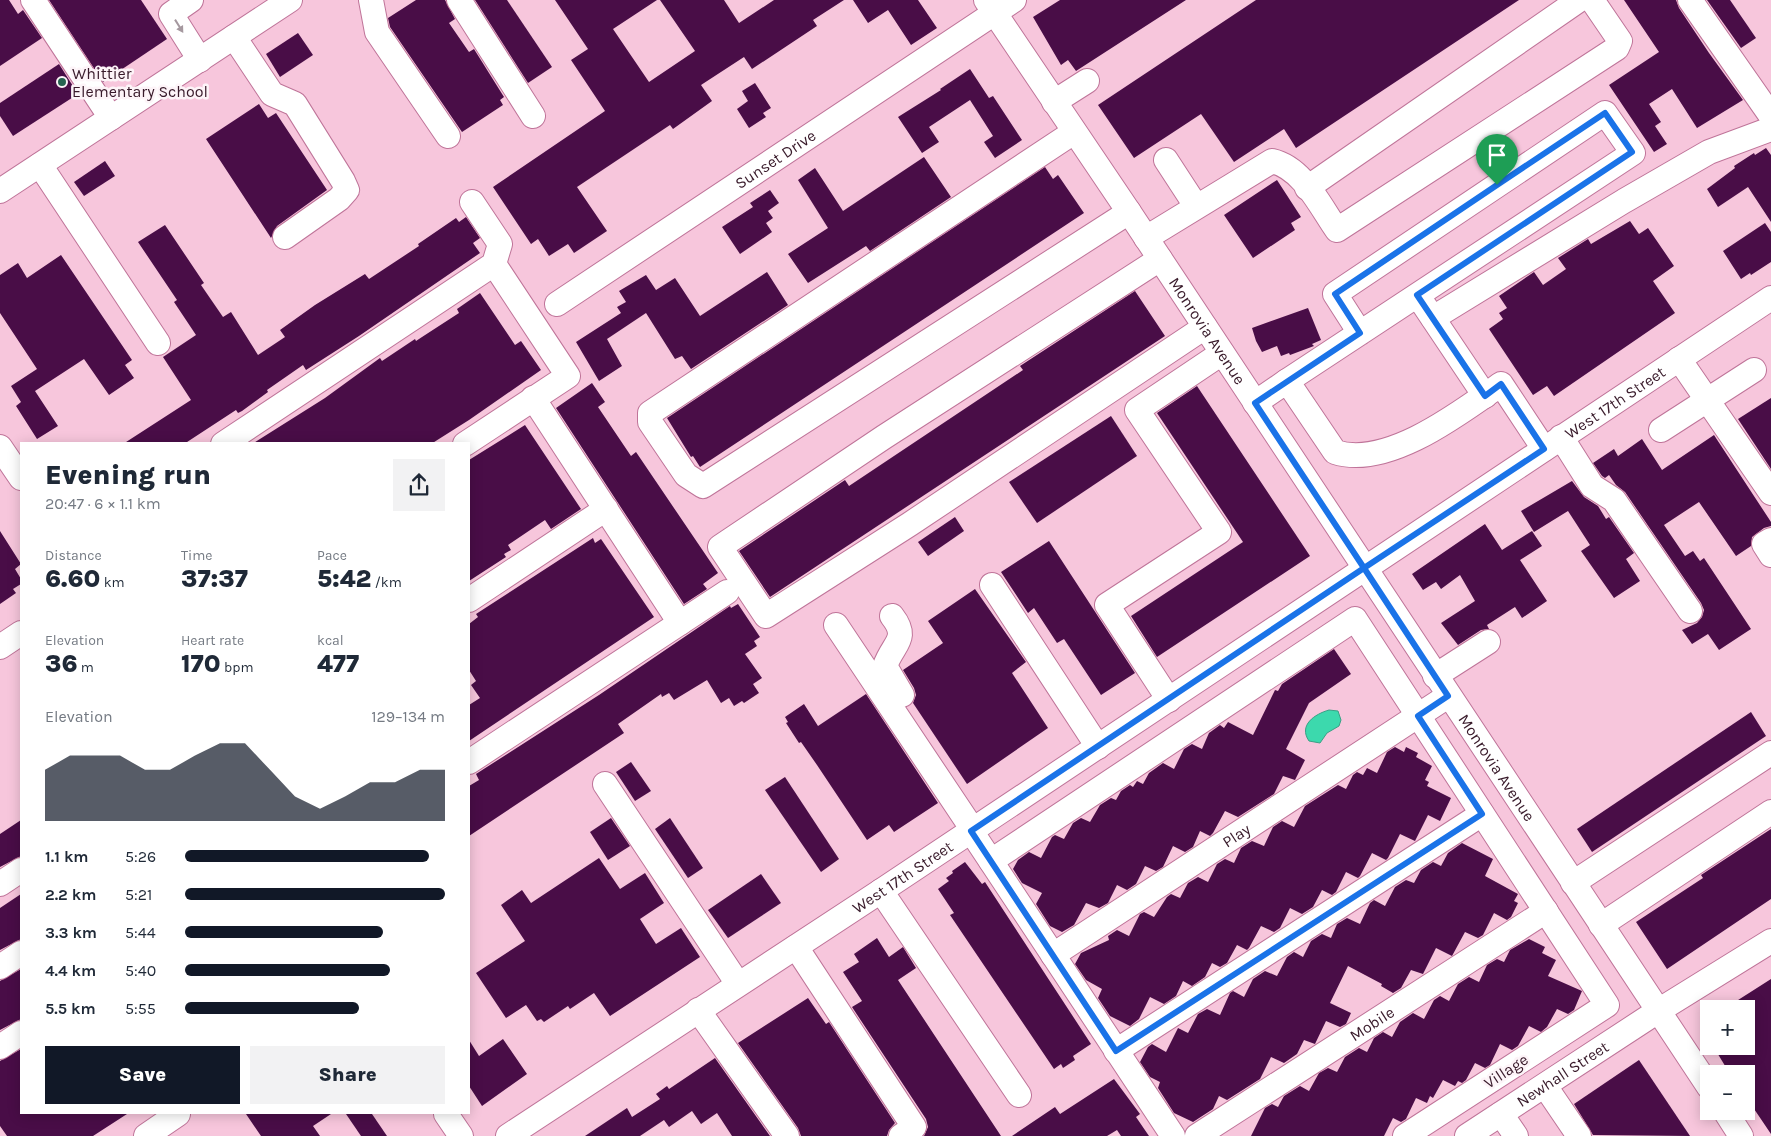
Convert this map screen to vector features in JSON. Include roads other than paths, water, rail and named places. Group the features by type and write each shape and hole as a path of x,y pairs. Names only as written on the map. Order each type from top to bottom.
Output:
{"street":[{"path":"33,0 111,118"},
{"path":"192,0 171,14 200,60"},
{"path":"0,192 290,0"},
{"path":"371,0 377,32 448,136"},
{"path":"459,0 533,116"},
{"name":"Sunset Drive","path":"558,304 990,6 1014,0"},
{"path":"1307,188 1579,0"},
{"path":"1146,238 1272,161 1283,163 1292,170 1336,230 1617,48 1620,41 1592,0"},
{"path":"1690,0 1771,116"},
{"name":"Monrovia Avenue","path":"990,6 1129,212 1700,1074"},
{"path":"234,36 272,94 295,104 347,190 339,200 286,237"},
{"path":"1054,102 1087,81"},
{"path":"1255,403 1632,152 1605,113 1335,294 1360,333"},
{"path":"1433,318 1624,201 1709,152 1771,129"},
{"path":"1074,132 650,413 650,422 655,430 686,474 703,486 1129,212"},
{"path":"1166,160 1196,206"},
{"path":"40,165 158,343"},
{"path":"226,442 494,264 500,244 472,202"},
{"path":"1160,259 884,437 720,547 766,616 910,524 1205,327"},
{"path":"468,442 568,376 494,264"},
{"path":"1417,295 1485,396"},
{"name":"West 17th Street","path":"508,1136 1169,700 1771,298"},
{"path":"1169,700 1106,605 1218,532 1137,410 1222,353"},
{"path":"1679,359 1771,493"},
{"path":"1661,430 1754,370"},
{"path":"1287,381 1335,452 1341,454 1399,447 1444,423 1501,384 1592,486 1614,500 1690,611"},
{"path":"533,398 680,623"},
{"path":"0,446 13,478"},
{"path":"470,599 606,509"},
{"path":"1771,540 1764,544 1771,555"},
{"path":"992,585 1098,746"},
{"path":"470,761 727,592"},
{"path":"892,616 901,627 902,634 886,663 885,670 976,827 991,861 1173,1136"},
{"path":"991,861 1355,619 1546,911"},
{"path":"836,625 976,827"},
{"path":"0,647 20,634"},
{"path":"1435,676 1488,642"},
{"name":"Play","path":"1053,955 1448,696"},
{"path":"1573,883 1771,753"},
{"path":"605,784 738,984"},
{"path":"1601,925 1771,812"},
{"path":"1116,1051 1482,814"},
{"path":"0,884 20,871"},
{"path":"881,891 1019,1095"},
{"name":"Village","path":"1405,1136 1607,1005 1546,911"},
{"name":"Mobile","path":"1198,1136 1546,911"},
{"name":"Newhall Street","path":"1467,1136 1658,1011 1771,941"},
{"path":"796,947 914,1127 901,1136"},
{"path":"0,967 20,954"},
{"path":"698,1010 787,1136"},
{"path":"0,1047 20,1034"},
{"path":"1545,1086 1579,1136"},
{"path":"146,1136 178,1114"},
{"path":"446,1114 461,1136"},
{"path":"1501,1114 1516,1136"},
{"path":"1731,1120 1741,1136"}],"place":[{"name":"Whittier Elementary School","path":"62,82"}]}
